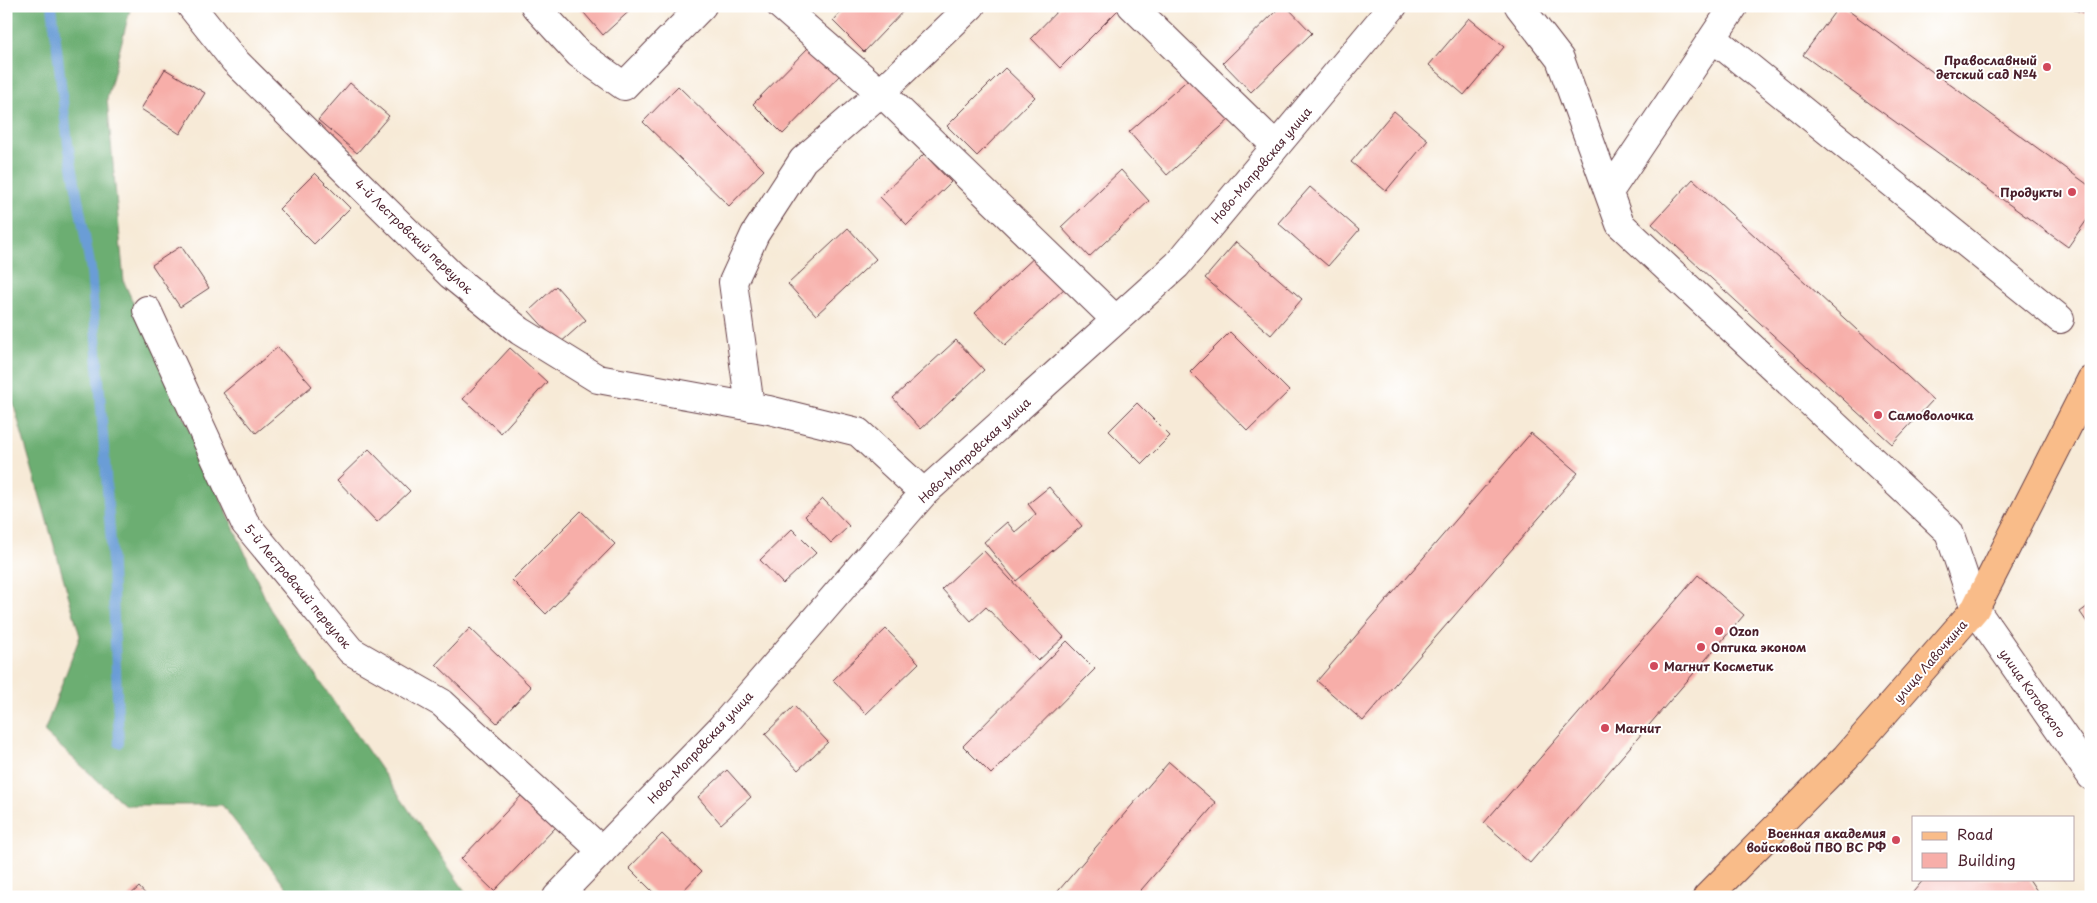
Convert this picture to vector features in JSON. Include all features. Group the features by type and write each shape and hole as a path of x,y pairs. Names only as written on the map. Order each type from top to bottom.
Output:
{"main road":[{"name":"улица Лавочкина","path":"1707,897 1846,757 1975,609 2091,380"}],"street":[{"name":"4-й Лестровский переулок","path":"191,6 234,60 451,275 520,331 598,379 750,407 858,432 924,493"},
{"path":"535,6 579,54 624,86 702,6"},
{"path":"781,6 880,93 1116,320"},
{"path":"750,407 733,282 755,234 804,160 880,93 971,6"},
{"path":"1132,6 1276,146"},
{"name":"Ново-Мопровская улица","path":"557,897 721,728 924,493 1177,265 1393,6"},
{"name":"улица Котовского","path":"1519,6 1560,59 1620,224 1949,532 1975,609 2091,776"},
{"path":"1609,192 1734,6"},
{"path":"1713,38 2060,319"},
{"name":"5-й Лестровский переулок","path":"147,310 245,523 351,651 442,703 602,850"}],"green space":[{"path":"6,6 131,6 107,99 124,282 270,609 469,897 294,897 222,805 125,805 44,732 80,636 6,378"}],"building":[{"path":"578,6 635,6 603,35"},
{"path":"847,6 908,6 864,52 833,21"},
{"path":"1062,6 1114,6 1118,10 1060,68 1031,38"},
{"path":"1281,6 1286,6 1312,33 1251,92 1223,63"},
{"path":"1839,6 1842,6 2091,187 2091,214 2068,247 1803,55"},
{"path":"2075,6 2091,6 2091,14 2074,10"},
{"path":"1469,18 1504,47 1464,95 1429,65"},
{"path":"812,44 842,73 783,134 753,104"},
{"path":"1005,68 1035,97 977,156 947,126"},
{"path":"165,69 205,93 180,134 141,109"},
{"path":"1192,76 1230,119 1167,175 1129,132"},
{"path":"350,83 389,116 357,153 318,120"},
{"path":"678,86 764,170 729,206 643,122"},
{"path":"1394,111 1428,140 1386,191 1351,162"},
{"path":"924,154 951,182 907,225 880,197"},
{"path":"1121,170 1149,201 1089,257 1061,227"},
{"path":"315,173 350,208 314,244 279,209"},
{"path":"1693,179 1933,400 1892,444 1652,224"},
{"path":"1310,187 1359,230 1328,266 1278,223"},
{"path":"848,228 876,259 816,315 788,284"},
{"path":"1236,242 1302,299 1271,335 1205,278"},
{"path":"181,246 209,288 180,307 152,265"},
{"path":"1039,253 1068,285 1005,345 975,313"},
{"path":"556,286 586,320 559,344 529,311"},
{"path":"1230,332 1289,391 1248,431 1190,372"},
{"path":"956,340 984,370 921,429 893,398"},
{"path":"278,347 312,386 256,433 223,393"},
{"path":"510,348 547,382 501,433 463,399"},
{"path":"1137,403 1170,436 1142,464 1109,431"},
{"path":"1531,433 1578,473 1363,721 1317,681"},
{"path":"369,449 410,491 377,522 337,480"},
{"path":"1049,487 1082,526 1016,581 984,542 1007,522 1015,532 1036,514 1028,504"},
{"path":"823,499 849,526 831,543 805,516"},
{"path":"581,511 615,544 546,614 512,580"},
{"path":"792,529 816,553 783,584 760,560"},
{"path":"983,550 1064,637 1038,661 986,607 971,621 942,589"},
{"path":"1698,575 1744,615 1530,863 1484,823"},
{"path":"2091,604 2091,628 2080,612"},
{"path":"470,628 531,687 497,723 436,664"},
{"path":"886,629 919,663 866,714 833,680"},
{"path":"1067,641 1095,669 991,774 963,746"},
{"path":"794,706 828,742 798,770 765,734"},
{"path":"1169,762 1216,803 1135,897 1053,897"},
{"path":"727,770 751,797 721,824 698,797"},
{"path":"524,793 558,825 494,891 461,859"},
{"path":"662,834 701,872 677,897 658,897 629,868"},
{"path":"1923,880 2030,880 2041,897 1909,897"},
{"path":"139,887 148,897 128,897"}],"waterway":[{"path":"52,6 68,144 91,270 111,544 119,743"}],"place":[{"name":"Православный детский сад №4","path":"2047,67"},
{"name":"Продукты","path":"2072,192"},
{"name":"Самоволочка","path":"1878,415"},
{"name":"Ozon","path":"1719,631"},
{"name":"Оптика эконом","path":"1701,647"},
{"name":"Магнит Косметик","path":"1654,666"},
{"name":"Магнит","path":"1605,728"},
{"name":"Военная академия войсковой ПВО ВС РФ","path":"1896,840"}]}
